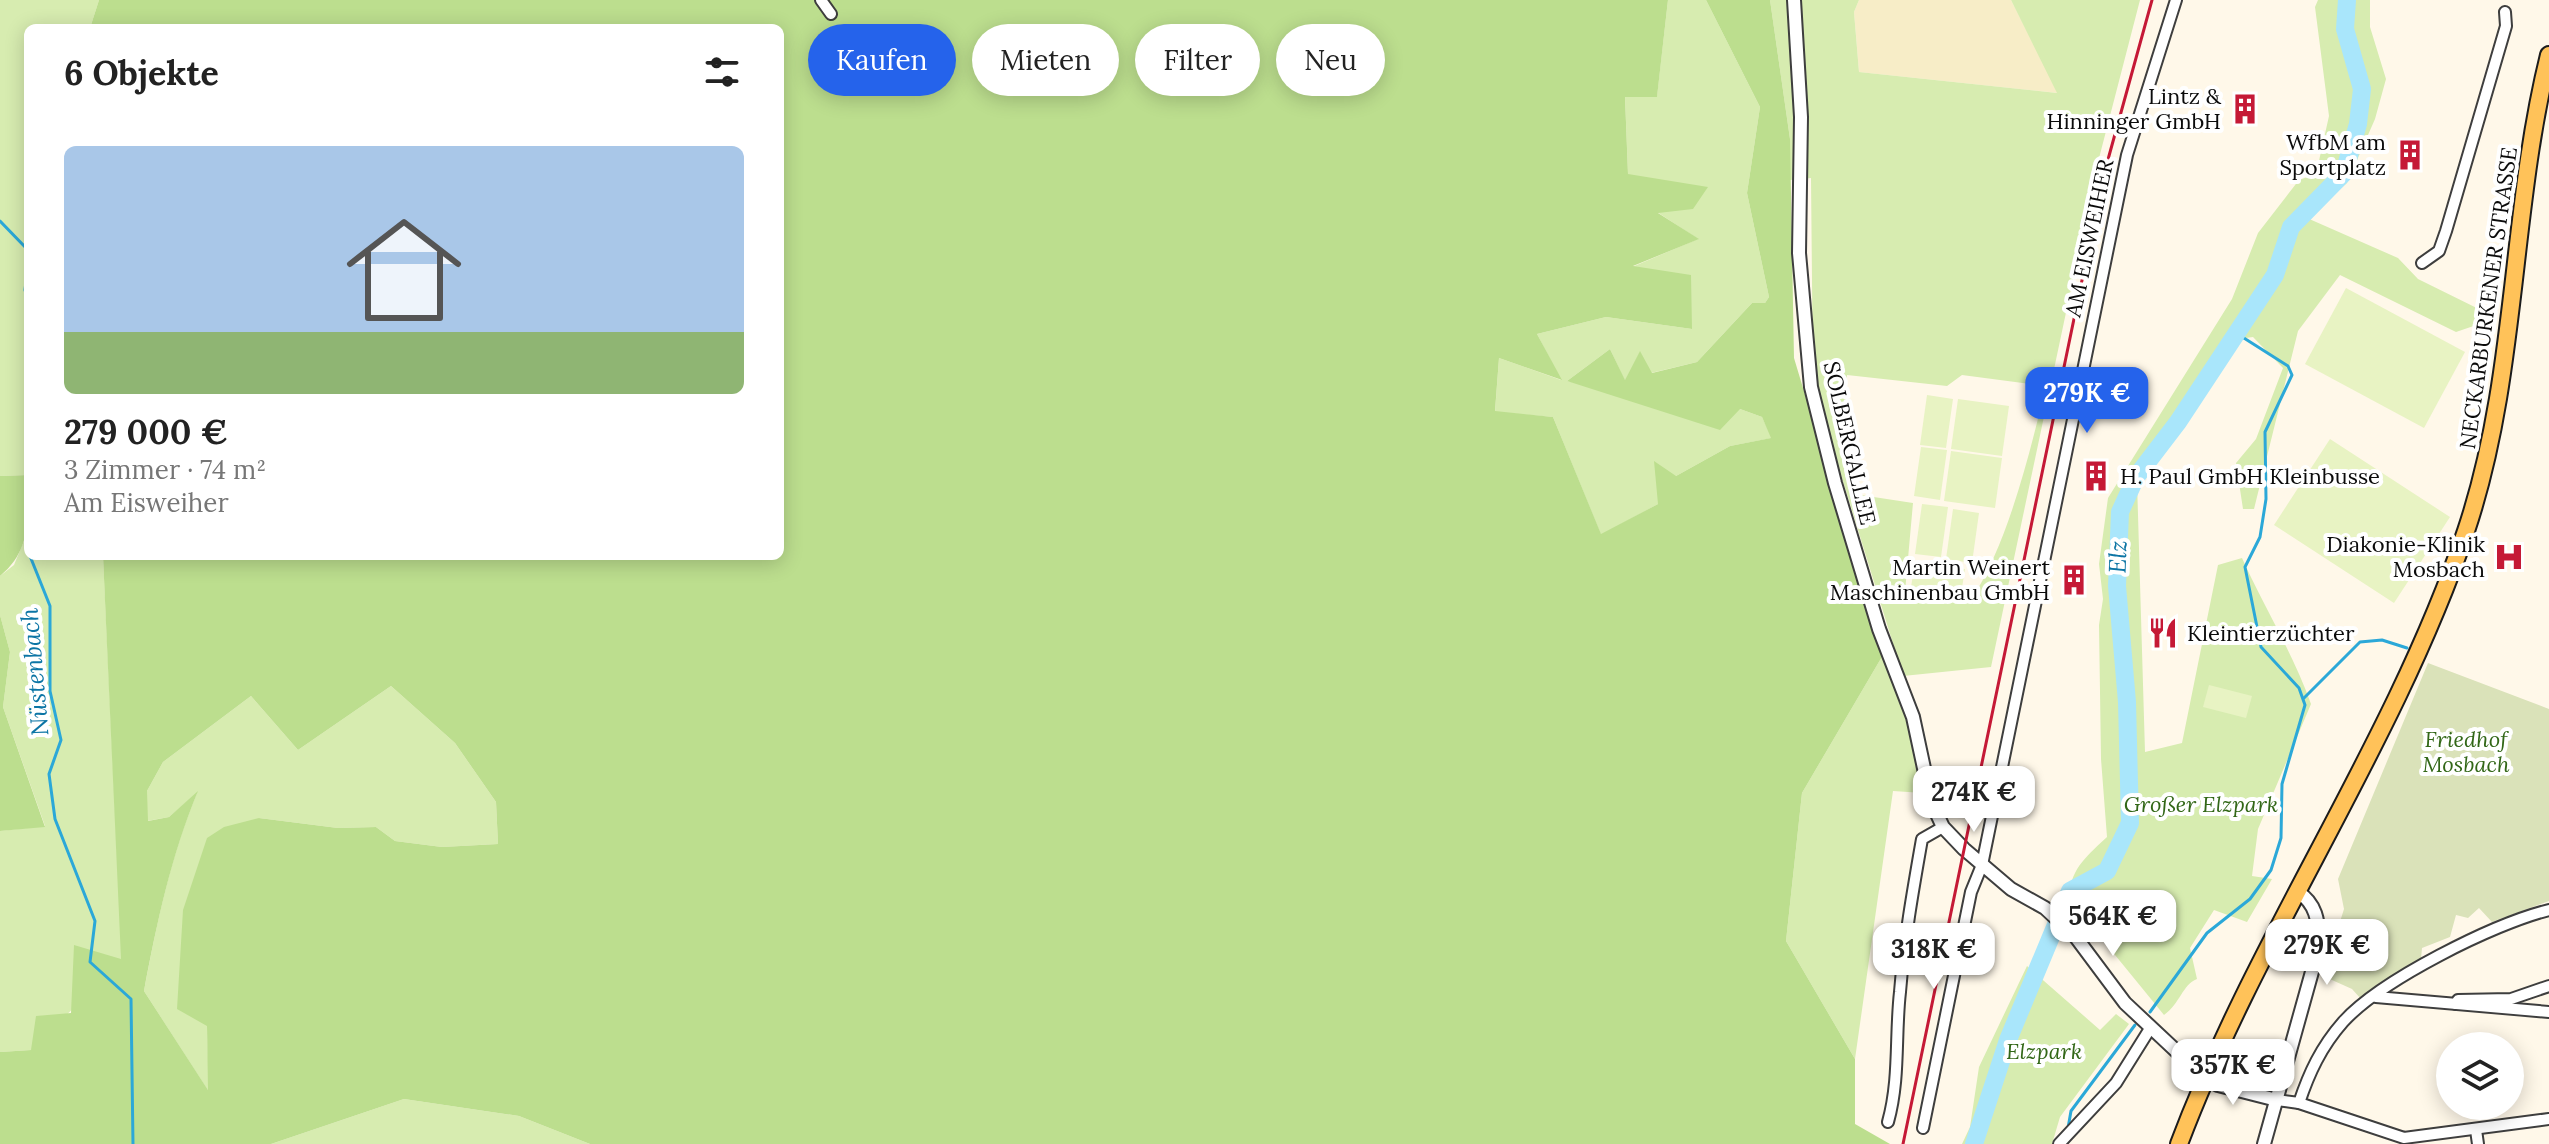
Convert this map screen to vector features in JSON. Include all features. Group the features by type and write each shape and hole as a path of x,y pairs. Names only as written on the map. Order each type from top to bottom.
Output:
{"main road":[{"name":"NECKARBURKENER STRASSE","path":"2179,1144 2204,1077 2244,989 2379,738 2454,562 2476,500 2502,389 2528,177 2549,55"}],"street":[{"path":"821,0 831,14"},
{"name":"SOLBERGALLEE","path":"1794,0 1801,117 1799,253 1811,387 1835,483 1879,629 1913,717 1931,801 1943,827 2011,889 2045,908 2075,936 2125,1003 2204,1077"},
{"name":"AM EISWEIHER","path":"1923,1128 1971,892 1982,865 2127,155 2176,0"},
{"name":"NECKARBURKENER STRASSE","path":"2422,263 2439,251 2446,231 2502,41 2505,12"},
{"path":"1888,1122 1896,1094 1899,995 1908,916 1922,839 1943,827"},
{"path":"2264,1144 2320,943 2318,918 2308,898 2298,892"},
{"path":"2299,1103 2315,1060 2346,1019 2376,997 2467,943 2549,910"},
{"path":"2455,1006 2458,1000 2511,999 2549,986"},
{"path":"2376,997 2549,1012"},
{"path":"2065,1136 2116,1083 2151,1027"},
{"path":"2204,1077 2218,1085 2299,1103 2404,1141 2549,1119"},
{"path":"2476,1130 2478,1144"}],"shaded area":[{"path":"1859,0 2011,0 2058,93 1859,72 1854,12"}],"green space":[{"path":"0,0 99,0 91,24 24,24 24,475 0,476"},
{"path":"99,0 1668,0 1657,97 1625,97 1628,174 1708,187 1693,209 1658,213 1699,239 1633,266 1691,275 1692,329 1606,317 1537,334 1562,380 1499,358 1495,411 1553,417 1601,534 1658,504 1654,461 1676,476 1730,446 1771,438 1762,417 1740,409 1720,430 1567,381 1610,349 1625,380 1640,351 1652,373 1697,362 1752,303 1765,303 1769,297 1747,193 1760,107 1706,0 1770,0 1790,139 1794,358 1883,655 1802,793 1786,941 1855,1059 1855,1124 1890,1144 590,1144 519,1116 404,1099 271,1144 0,1144 0,1052 31,1050 36,1016 71,1013 74,945 121,959 103,560 784,560 784,24 91,24","holes":["391,686 455,743 496,802 498,844 442,847 395,841 376,827 338,828 259,818 224,827 207,838 183,910 177,1009 207,1026 208,1090 144,991 166,890 198,791 169,817 148,821 147,791 163,762 251,696 298,750"]},
{"path":"1668,0 1706,0 1760,107 1747,193 1769,297 1765,303 1752,303 1697,362 1651,373 1640,352 1625,381 1610,349 1567,381 1740,409 1762,417 1772,438 1730,446 1676,476 1658,504 1601,535 1553,417 1495,412 1499,358 1561,380 1537,334 1606,317 1692,329 1632,267 1698,239 1657,212 1628,174 1625,96 1657,96"},
{"path":"1770,0 1859,0 1854,12 1859,72 2057,93 2011,0 2140,0 2097,166 1991,667 1903,676 1813,384 1811,178 1790,180 1790,139","holes":["1847,375 1947,386 1962,375 2046,386 2007,525 1971,600 1904,603 1913,503 1854,494 1844,462"]},
{"name":"Großer Elzpark","path":"2318,0 2370,0 2370,27 2386,79 2375,119 2347,183 2307,218 2398,258 2418,279 2497,318 2456,332 2340,275 2298,331 2254,509 2243,509 2236,463 2256,439 2283,368 2253,337 2238,339 2137,481 2145,752 2182,743 2218,565 2242,558 2311,704 2258,829 2252,876 2272,879 2247,922 2214,910 2190,948 2197,979 2164,1015 2071,901 2070,891 2075,873 2107,837 2101,759 2099,625 2103,599 2099,564 2108,498 2232,299 2258,233 2299,180 2316,174 2329,116 2315,7"},
{"path":"2346,288 2465,352 2424,428 2305,364"},
{"path":"1927,395 1953,399 1946,448 1920,445"},
{"path":"1958,399 2009,406 2002,456 1951,449"},
{"path":"2330,439 2450,517 2394,603 2274,525"},
{"path":"1921,447 1947,450 1940,500 1914,496"},
{"path":"1951,451 2002,458 1995,508 1944,501"},
{"path":"24,475 24,538 11,566 0,576 0,476"},
{"path":"1922,504 1948,507 1941,557 1915,554"},
{"path":"1953,509 1979,513 1972,563 1946,559"},
{"path":"24,541 24,560 103,560 122,960 31,1050 0,1052 0,831 45,826 3,707 10,652 0,615 0,576 14,565"},
{"path":"1915,562 1965,569 1961,594 1911,587"},
{"path":"0,615 10,652 3,707 45,827 0,831"},
{"path":"1883,655 1908,719 1923,793 1893,791 1855,1059 1786,941 1802,793"},
{"name":"Friedhof Mosbach","path":"2428,663 2549,709 2549,901 2492,922 2479,908 2468,918 2456,915 2450,937 2422,948 2421,959 2361,999 2352,989 2323,976 2344,909 2338,879"},
{"path":"2209,685 2252,696 2246,718 2203,707"},
{"path":"391,686 455,743 496,802 498,844 442,847 395,841 376,827 338,828 259,818 207,1026 209,1092 144,991 172,866 197,793 169,817 147,821 147,791 163,762 251,696 298,750"},
{"name":"Elzpark","path":"2027,966 2100,1030 2116,1014 2129,1024 2060,1117 2052,1144 1962,1144 1970,1127 1979,1067"},
{"path":"404,1099 519,1116 590,1144 271,1144"}],"waterway":[{"name":"Elz","path":"1974,1144 2008,1040 2070,891 2107,871 2130,823 2127,702 2117,586 2120,512 2136,477 2178,422 2275,275 2291,227 2344,173 2358,124 2362,89 2345,29 2347,0"},
{"name":"Nüstenbach","path":"0,221 24,246"},
{"path":"2150,1012 2207,933 2250,899 2271,870 2281,838 2282,784 2305,705 2299,688 2261,647 2245,567 2260,537 2266,499 2265,432 2292,375 2288,366 2236,333"},
{"name":"Nüstenbach","path":"32,560 50,606 50,691 61,740 49,774 55,819 95,921 90,962 131,999 133,1144"},
{"path":"2304,698 2360,642 2382,640 2407,648"},
{"path":"2068,1128 2071,1111 2135,1025"}],"railway":[{"path":"1903,1144 2104,174 2152,0"}],"place":[{"name":"Lintz & Hinninger GmbH","path":"2245,109"},
{"name":"WfbM am Sportplatz","path":"2410,155"},
{"name":"H. Paul GmbH Kleinbusse","path":"2096,476"},
{"name":"Diakonie-Klinik Mosbach","path":"2509,557"},
{"name":"Martin Weinert Maschinenbau GmbH","path":"2074,580"},
{"name":"Kleintierzüchter","path":"2163,633"}]}
